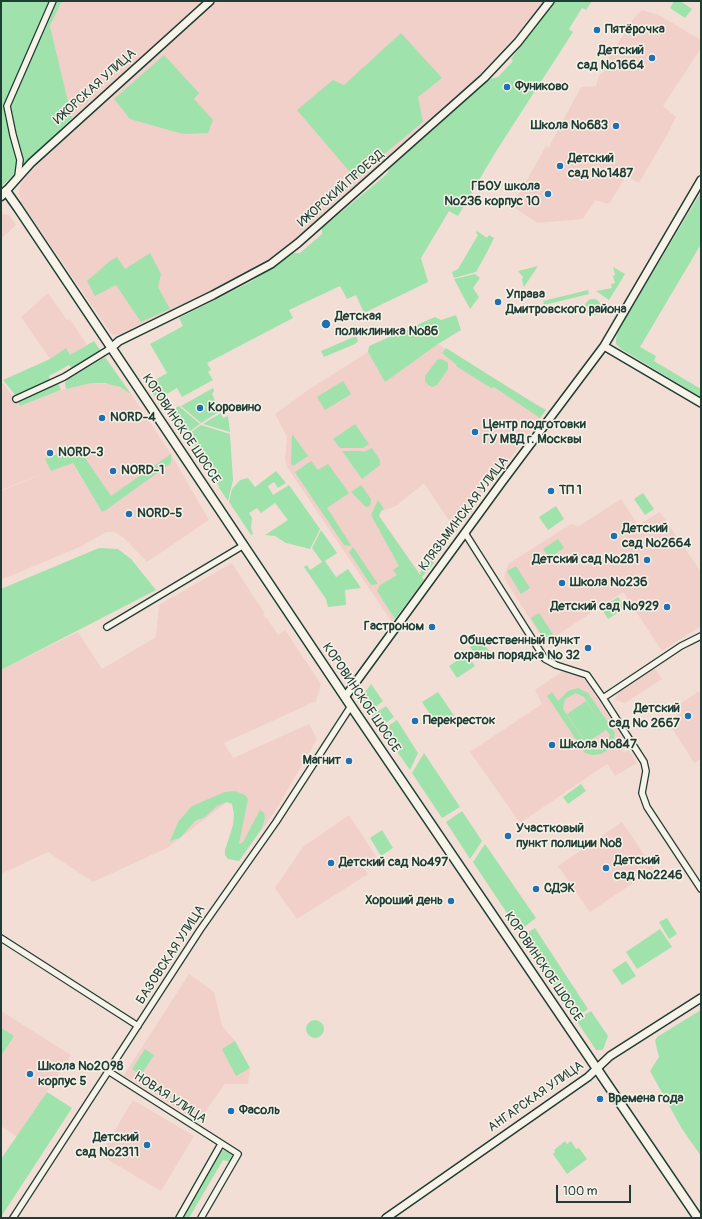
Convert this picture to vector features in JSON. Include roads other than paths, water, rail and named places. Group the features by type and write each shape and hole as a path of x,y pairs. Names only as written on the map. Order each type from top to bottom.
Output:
{"main road":[{"name":"КОРОВИНСКОЕ ШОССЕ","path":"3,194 111,348 351,706 598,1068 698,1218"}],"street":[{"path":"18,177 20,160 7,112 8,100 53,1"},
{"name":"ИЖОРСКАЯ УЛИЦА","path":"3,194 18,177 84,113 210,1"},
{"name":"ИЖОРСКИЙ ПРОЕЗД","path":"111,348 119,341 213,295 264,267 298,243 484,78 518,42 550,1"},
{"name":"КЛЯЗЬМИНСКАЯ УЛИЦА","path":"345,696 604,346 701,180"},
{"path":"604,346 701,403"},
{"path":"16,399 64,377 111,348"},
{"path":"465,532 545,659 556,665 587,675 603,698 646,766 642,793 647,807 701,889"},
{"path":"107,627 244,545"},
{"path":"603,698 682,646 701,636"},
{"name":"БАЗОВСКАЯ УЛИЦА","path":"13,1218 218,902 276,822 351,706"},
{"path":"1,938 138,1026"},
{"name":"АНГАРСКАЯ УЛИЦА","path":"386,1218 598,1068 610,1056 701,998"},
{"name":"НОВАЯ УЛИЦА","path":"108,1071 238,1154 201,1218"},
{"path":"179,1218 221,1144"}],"place":[{"name":"Пятёрочка","path":"597,30"},
{"name":"Детский сад №1664","path":"652,58"},
{"name":"Фуниково","path":"507,87"},
{"name":"Школа №683","path":"616,126"},
{"name":"Детский сад №1487","path":"560,166"},
{"name":"ГБОУ школа №236 корпус 10","path":"548,194"},
{"name":"Управа Дмитровского района","path":"498,302"},
{"name":"Детская поликлиника №86","path":"326,324"},
{"name":"Коровино","path":"200,408"},
{"name":"NORD-4","path":"102,418"},
{"name":"Центр подготовки ГУ МВД г. Москвы","path":"475,432"},
{"name":"NORD-3","path":"50,453"},
{"name":"NORD-1","path":"113,471"},
{"name":"ТП 1","path":"551,491"},
{"name":"NORD-5","path":"129,514"},
{"name":"Детский сад №2664","path":"614,536"},
{"name":"Детский сад №281","path":"647,560"},
{"name":"Школа №236","path":"562,583"},
{"name":"Детский сад №929","path":"667,607"},
{"name":"Гастроном","path":"432,627"},
{"name":"Общественный пункт охраны порядка № 32","path":"588,648"},
{"name":"Детский сад № 2667","path":"688,716"},
{"name":"Перекресток","path":"415,721"},
{"name":"Школа №847","path":"552,745"},
{"name":"Магнит","path":"349,761"},
{"name":"Участковый пункт полиции №8","path":"508,836"},
{"name":"Детский сад №497","path":"331,863"},
{"name":"Детский сад №2246","path":"606,868"},
{"name":"СДЭК","path":"536,889"},
{"name":"Хороший день","path":"451,901"},
{"name":"Школа №2098 корпус 5","path":"30,1074"},
{"name":"Времена года","path":"600,1099"},
{"name":"Фасоль","path":"231,1111"},
{"name":"Детский сад №2311","path":"147,1145"}]}
